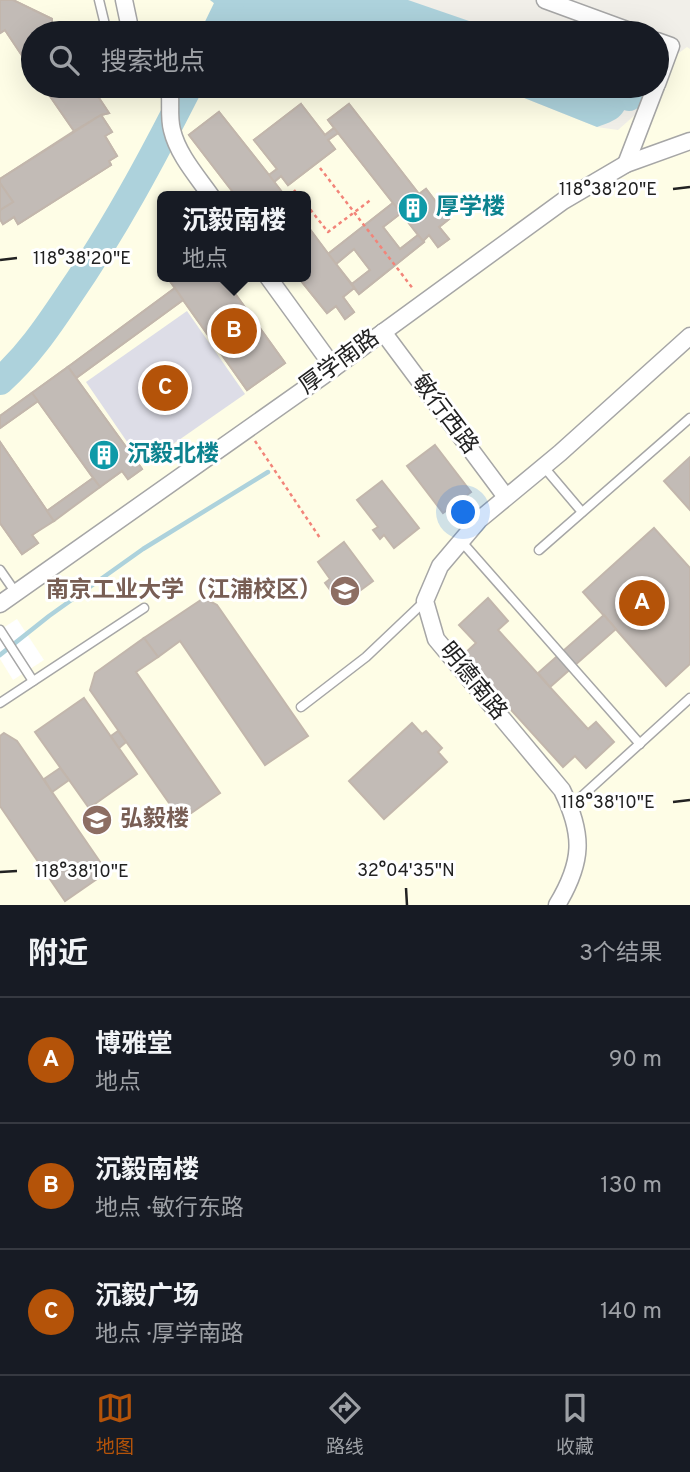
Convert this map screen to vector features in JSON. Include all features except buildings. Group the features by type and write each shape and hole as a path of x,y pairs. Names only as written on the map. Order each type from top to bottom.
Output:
{"street":[{"path":"124,0 128,21"},
{"path":"545,0 602,21"},
{"path":"170,98 172,130 178,147 208,191"},
{"path":"626,164 652,98"},
{"name":"厚学南路","path":"0,604 334,368 563,201 626,164 690,141"},
{"path":"272,282 334,368"},
{"name":"敏行西路","path":"383,332 506,497"},
{"path":"425,601 440,566 479,520 690,336"},
{"name":"明德南路","path":"425,601 436,639 562,790 574,816 579,849 572,875 557,905"}],"lane":[{"path":"99,0 104,21"},
{"path":"539,550 690,418"},
{"path":"543,466 582,512"},
{"path":"461,541 640,744"},
{"path":"0,570 16,593"},
{"path":"301,707 366,657 425,601"},
{"path":"0,703 144,608"},
{"path":"0,630 33,681"},
{"path":"570,807 690,698"}],"path":[{"path":"320,168 424,302"},
{"path":"311,211 328,232 372,199"},
{"path":"248,429 320,538"}],"shaded area":[{"name":"南京工业大学（江浦校区）","path":"0,0 210,0 237,21 21,21 21,98 524,98 597,127 618,130 636,114 640,98 669,98 669,60 687,47 690,49 690,905 0,905"},
{"path":"187,311 245,394 143,465 86,382"}],"water":[{"path":"210,0 408,0 469,21 237,21"},
{"path":"524,98 628,98 618,117 597,127"}],"pier":[{"path":"17,619 44,660 13,680 0,659 0,630"}],"waterway":[{"path":"221,21 231,0"},
{"path":"0,381 36,342 101,246 183,98"},
{"path":"0,655 49,616 143,549 268,472"}],"place":[{"name":"厚学楼","path":"413,208"},
{"name":"沉毅南楼","path":"234,331"},
{"name":"沉毅广场","path":"165,388"},
{"name":"沉毅北楼","path":"104,455"},
{"name":"南京工业大学（江浦校区）","path":"345,591"},
{"name":"博雅堂","path":"642,603"},
{"name":"弘毅楼","path":"97,820"}]}
